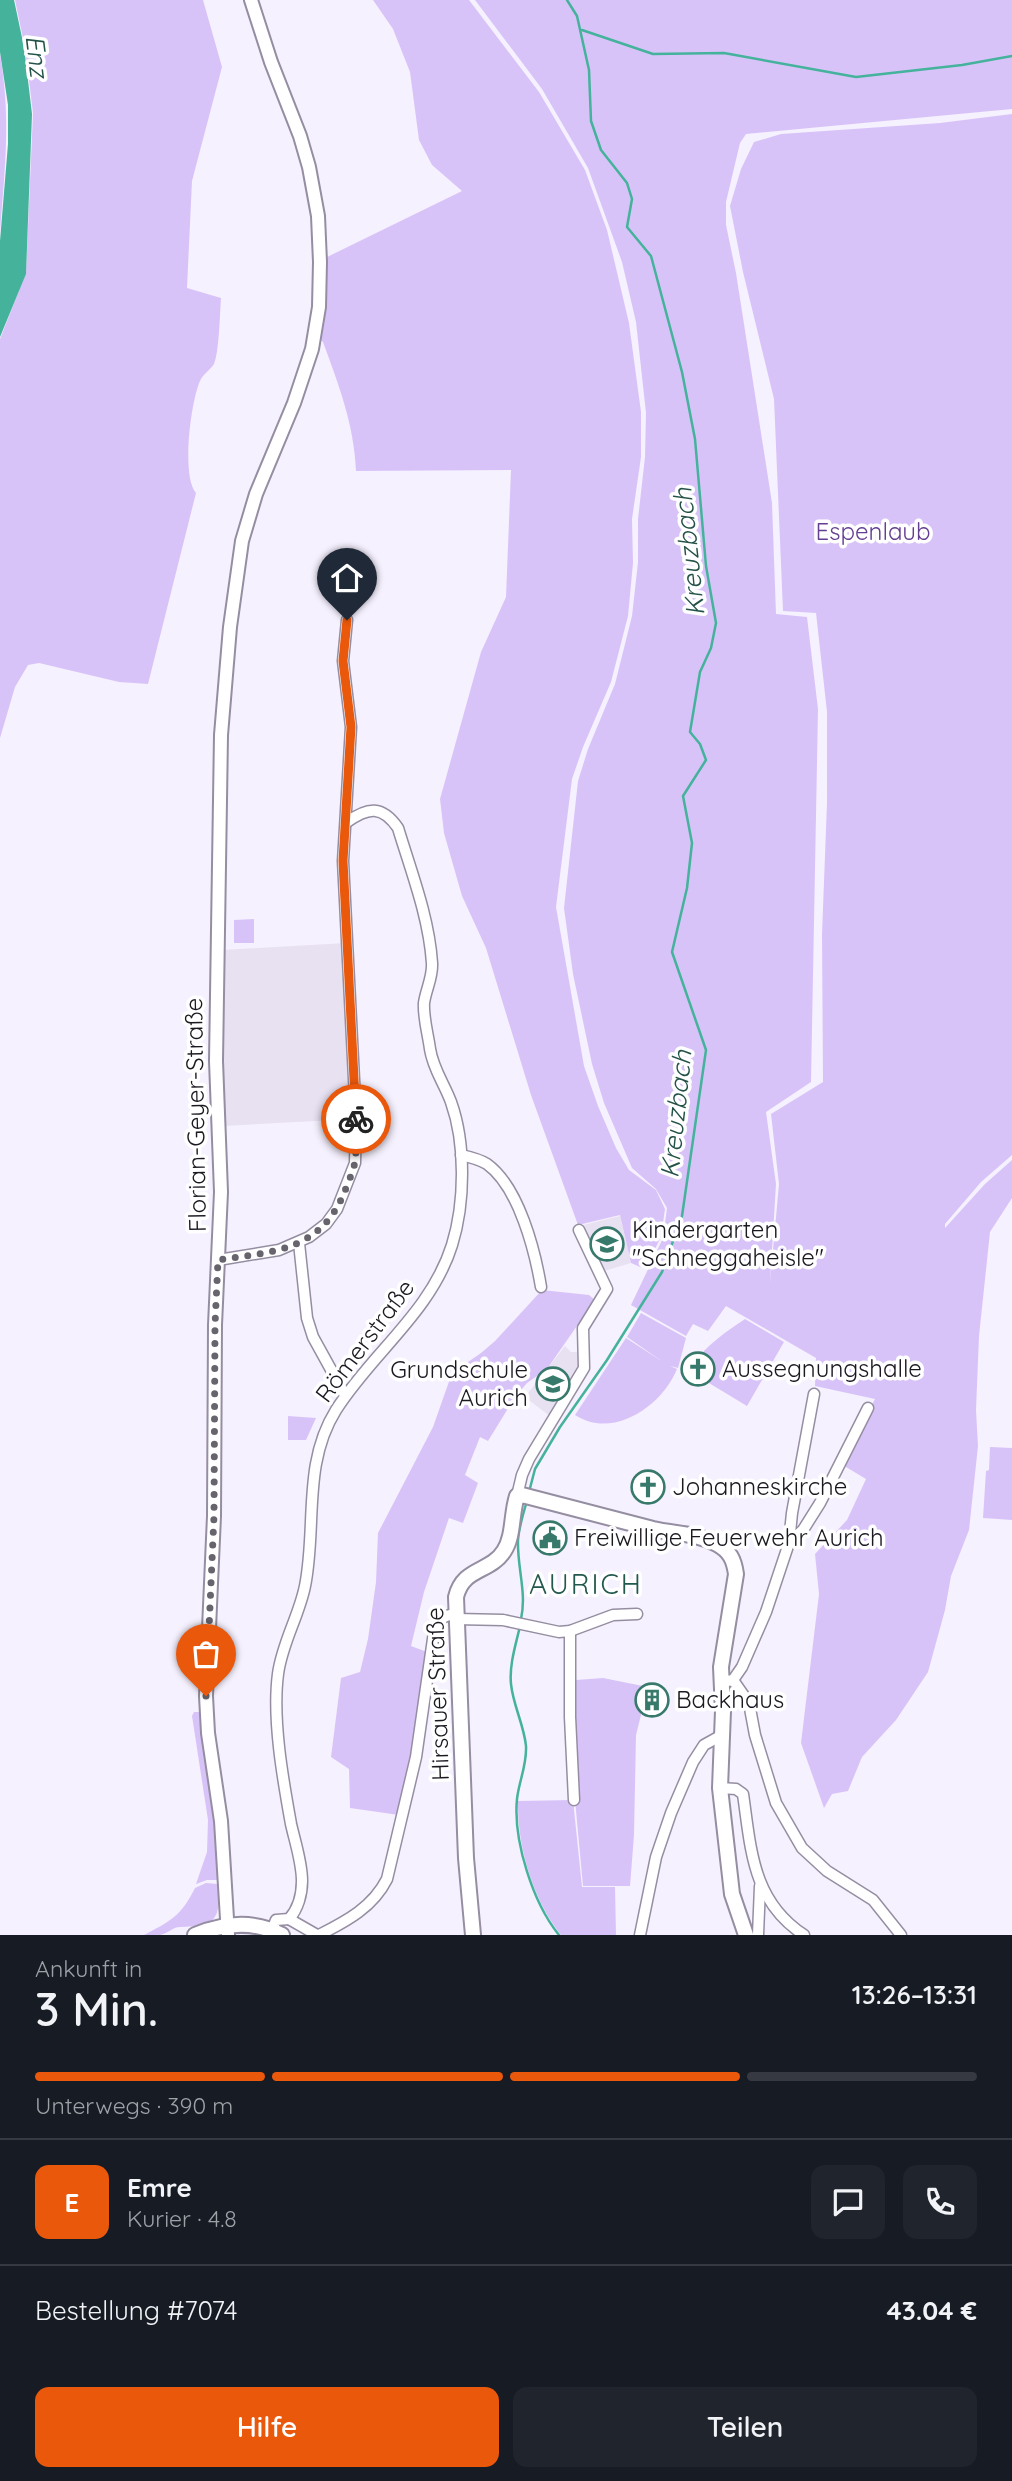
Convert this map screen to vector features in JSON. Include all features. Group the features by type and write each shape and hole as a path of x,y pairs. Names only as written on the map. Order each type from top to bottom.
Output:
{"main road":[{"path":"524,1496 658,1530 688,1533 717,1544 729,1553 734,1562 736,1574 723,1641 721,1667 728,1681 720,1788 732,1894 746,1935"},
{"name":"Hirsauer Straße","path":"473,1935 468,1882 457,1593 464,1580 498,1559 504,1552 524,1496"},
{"path":"195,1935 251,1924 277,1932"}],"street":[{"name":"Florian-Geyer-Straße","path":"228,1930 221,1821 208,1733 206,1696 215,1504 215,1325 221,1192 216,1061 219,762 240,554 249,515 309,362 315,337 320,285 318,216 309,167 251,0"},
{"path":"218,1260 279,1250 299,1243 326,1224 337,1209 355,1163 356,1119 343,861 351,727 343,661 347,620"},
{"name":"Römerstraße","path":"289,1919 300,1898 302,1880 285,1784 276,1710 278,1672 306,1584 312,1487 317,1457 326,1431 345,1395 399,1335 432,1289 454,1234 462,1180 461,1155 452,1105 435,1072 431,1053 424,1001 432,965 419,902 398,828 387,814 379,811 362,813 347,822"},
{"path":"461,1155 488,1165 511,1194 528,1232 541,1287"},
{"path":"524,1496 522,1475 584,1368 583,1328 607,1290 579,1230"},
{"path":"299,1243 307,1318 313,1337 345,1395"},
{"path":"814,1394 789,1543 766,1612 742,1667 728,1681 749,1703 755,1735 776,1803 802,1848 827,1871 873,1900 901,1935"},
{"path":"789,1543 803,1530 820,1503 867,1408"},
{"path":"277,1932 276,1920 289,1919 318,1935 349,1920 381,1892 387,1879 416,1757 434,1632 441,1618 448,1615 492,1619 559,1632 570,1631 613,1615 637,1614"},
{"path":"570,1631 574,1800"},
{"path":"640,1935 656,1857 671,1813 693,1762 704,1745 722,1735"},
{"path":"720,1788 736,1789 743,1794 760,1885 758,1935"},
{"path":"760,1885 788,1925 804,1935"}],"shaded area":[{"path":"0,0 14,0 24,47 32,114 26,274 0,337 0,241 8,144 8,105 0,52"},
{"path":"346,943 355,1119 223,1126 220,1066 222,950"},
{"name":"Kindergarten \"Schneggaheisle\"","path":"620,1216 631,1263 601,1272 579,1226"},
{"name":"Grundschule Aurich","path":"565,1346 571,1352 577,1352 579,1369 551,1417 525,1397"}],"green space":[{"path":"15,0 203,0 222,67 192,181 187,288 221,298 216,359 200,381 191,421 189,471 196,493 148,684 119,682 39,663 28,665 15,687 0,738 0,339 26,273 33,113 25,48"},
{"path":"373,0 469,0 539,92 585,170 607,230 629,323 641,412 641,457 632,519 633,563 628,616 611,682 572,779 556,907 584,1066 598,1106 616,1148 629,1170 656,1190 665,1209 661,1237 645,1269 631,1263 620,1215 578,1225 531,1095 486,948 462,896 444,833 440,799 481,652 506,597 511,470 356,471 345,405 323,342 319,338 323,259 462,191 432,165 419,140 410,72 393,29"},
{"name":"Espenlaub","path":"475,0 1012,0 1012,109 746,134 740,143 726,202 726,225 772,503 776,614 807,617 818,709 811,1082 766,1112 776,1184 770,1283 779,1184 771,1114 823,1082 822,934 827,712 816,613 783,611 774,399 730,206 741,169 754,142 781,134 940,123 1012,114 1012,1155 981,1182 945,1224 945,1228 985,1184 1012,1160 1012,1198 990,1232 979,1336 976,1410 978,1446 969,1530 951,1576 928,1672 896,1720 862,1757 848,1791 832,1794 824,1808 801,1743 819,1594 815,1554 847,1520 866,1479 841,1464 875,1399 815,1386 816,1358 726,1306 708,1331 693,1324 686,1336 631,1305 663,1238 667,1208 656,1189 632,1168 604,1103 592,1064 573,974 564,908 578,781 615,684 632,616 638,562 638,519 645,457 646,413 636,322 622,262 588,168 542,89"},
{"path":"0,54 6,121 0,232"},
{"path":"254,919 254,943 234,943 234,920"},
{"path":"542,1290 589,1295 595,1300 547,1369 527,1383 515,1397 488,1441 480,1437 465,1475 478,1483 463,1523 449,1518 424,1592 411,1646 427,1652 413,1757 399,1815 350,1808 349,1769 331,1757 341,1678 360,1672 368,1639 376,1582 378,1533 433,1427 452,1373 495,1341"},
{"path":"641,1313 686,1338 678,1368 670,1366 677,1369 670,1383 648,1406 620,1421 605,1424 590,1422 575,1415 626,1338 663,1362 627,1337"},
{"path":"745,1319 784,1342 747,1406 689,1371 707,1348"},
{"path":"288,1416 316,1418 306,1440 288,1440"},
{"path":"990,1447 1012,1448 1012,1520 983,1518"},
{"path":"603,1678 648,1687 636,1735 630,1886 583,1886 575,1800 576,1680"},
{"path":"194,1712 202,1715 216,1821 219,1880 196,1884 207,1852 208,1820 192,1716"},
{"path":"573,1800 582,1887 615,1887 616,1935 561,1935 542,1906 529,1872 520,1836 518,1801"},
{"path":"206,1883 218,1884 218,1906 214,1919 202,1925 177,1927 160,1935 144,1935 174,1917 195,1888"}],"waterway":[{"name":"Kreuzbach","path":"529,1492 535,1469 560,1427 607,1360 662,1272 682,1216 706,1050 672,952 687,888 692,843 683,796 706,760 700,744 690,732 700,672 711,648 716,623 706,566 695,439 682,372 651,256 627,227 632,199 627,183 601,150 591,121 589,70 577,16 567,0"},
{"path":"582,30 653,54 724,53 856,77 962,65 1012,56"},
{"name":"Kreuzbach","path":"521,1619 523,1599 518,1540 527,1501"},
{"name":"Kreuzbach","path":"520,1626 511,1677 512,1692 526,1746 517,1799 518,1833 533,1889 559,1935"}],"way so far":[{"path":"206,1696 214,1516 218,1260 279,1250 299,1243 326,1224 337,1209 355,1163 356,1119"}],"place":[{"name":"Kindergarten \"Schneggaheisle\"","path":"607,1244"},
{"name":"Aussegnungshalle","path":"698,1369"},
{"name":"Grundschule Aurich","path":"553,1384"},
{"name":"Johanneskirche","path":"648,1487"},
{"name":"Freiwillige Feuerwehr Aurich","path":"550,1538"},
{"name":"Backhaus","path":"652,1700"}],"district":[{"name":"AURICH","path":"586,1584"}],"route":[{"path":"347,620 343,661 351,727 343,861 356,1119"}],"water label":[{"name":"Enz","path":"37,56"}]}
